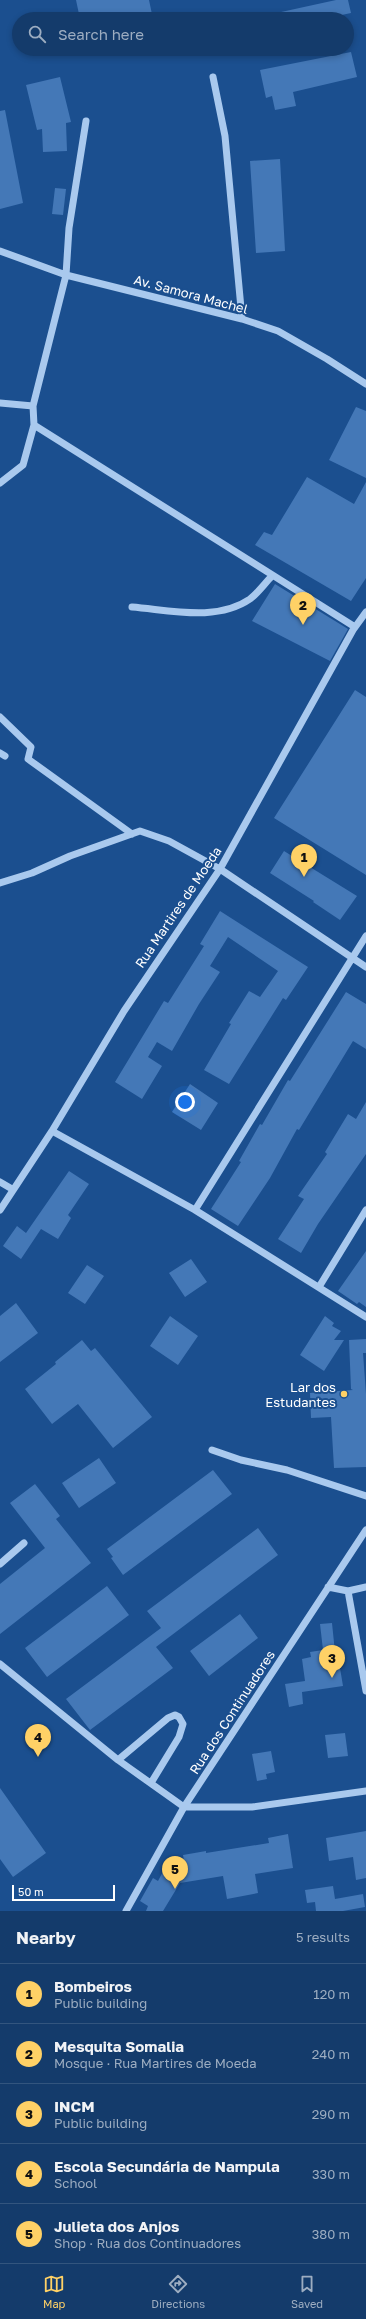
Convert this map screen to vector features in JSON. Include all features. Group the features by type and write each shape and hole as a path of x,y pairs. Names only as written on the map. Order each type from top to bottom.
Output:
{"street":[{"path":"213,77 225,136 242,319"},
{"path":"0,483 23,465 34,425 33,406 66,275 70,228 86,121"},
{"name":"Av. Samora Machel","path":"0,251 66,275 242,319 278,332 327,359 366,384"},
{"path":"0,403 33,406"},
{"path":"34,425 66,443 272,576 355,627"},
{"path":"132,607 217,613 236,607 252,598 272,576"},
{"name":"Rua Martires de Moeda","path":"0,1210 12,1189 52,1131 124,1011 220,869 355,627 366,612"},
{"path":"0,717 31,746 28,759 132,834"},
{"path":"0,883 32,873 70,856 140,831 169,841 220,869 366,967"},
{"path":"195,1210 366,936"},
{"path":"52,1131 195,1210 366,1317"},
{"path":"0,1182 12,1189"},
{"path":"319,1287 366,1210"},
{"path":"212,1450 241,1460 287,1470 366,1496"},
{"name":"Rua dos Continuadores","path":"126,1911 184,1807 366,1530"},
{"path":"0,1564 24,1543"},
{"path":"328,1587 348,1591 366,1587"},
{"path":"348,1591 366,1691"},
{"path":"0,1664 118,1760 184,1807 252,1807 366,1791"},
{"path":"118,1760 168,1718 175,1715 179,1717 183,1724 179,1737 151,1783"}],"building":[{"path":"76,0 149,0 152,12 79,12"},
{"path":"336,0 348,0 351,12 281,12"},
{"path":"331,56 352,56 357,77 293,92 296,106 275,110 272,96 266,98 260,70"},
{"path":"60,77 71,122 66,123 67,151 43,152 42,129 37,130 26,85"},
{"path":"5,110 23,203 0,209 0,111"},
{"path":"280,159 285,251 256,253 250,161"},
{"path":"55,188 66,189 63,215 52,214"},
{"path":"356,407 366,411 366,478 329,460"},
{"path":"307,477 354,504 366,482 366,578 351,601 255,545 264,532 272,535"},
{"path":"275,584 348,629 330,661 252,621"},
{"path":"355,690 366,697 366,875 274,818"},
{"path":"284,851 357,896 340,920 313,902 314,901 270,873"},
{"path":"220,911 308,967 286,1000 283,998 229,1084 204,1070 231,1024 229,1023 249,991 260,997 278,971 228,937 210,966 220,972 199,1004 172,1051 157,1042 148,1057 162,1066 142,1099 115,1082 164,1001 168,1003 204,946 200,944"},
{"path":"346,992 366,1004 366,1049 353,1041 299,1130 297,1129 270,1178 238,1226 211,1209 241,1162 239,1161 260,1124 262,1125 288,1080 290,1081"},
{"path":"190,1084 218,1103 201,1130 172,1112"},
{"path":"366,1102 366,1154 318,1224 301,1253 278,1239 304,1199 298,1196 327,1154 325,1152 348,1114 356,1119"},
{"path":"69,1171 89,1184 68,1215 71,1218 58,1239 41,1229 21,1259 3,1246 17,1226 26,1233"},
{"path":"366,1251 366,1307 359,1302 357,1304 338,1291"},
{"path":"191,1259 207,1282 185,1297 169,1273"},
{"path":"87,1265 104,1276 85,1304 68,1293"},
{"path":"16,1303 38,1333 0,1362 0,1316"},
{"path":"170,1316 198,1336 178,1365 150,1346"},
{"path":"325,1316 334,1323 332,1326 341,1331 334,1340 344,1340 324,1371 300,1355"},
{"path":"366,1339 366,1353 363,1353 366,1394 366,1467 334,1468 331,1417 311,1418 310,1393 353,1390 351,1389 349,1340"},
{"path":"82,1340 91,1351 95,1348 152,1417 113,1448 78,1404 52,1424 25,1389 56,1364 55,1362"},
{"path":"99,1458 116,1483 79,1508 62,1483"},
{"path":"213,1470 232,1494 123,1575 111,1558 113,1557 107,1549"},
{"path":"35,1484 60,1516 56,1519 91,1563 0,1634 0,1584 45,1548 10,1503"},
{"path":"258,1528 278,1555 156,1647 173,1668 90,1730 66,1699 161,1628 147,1611"},
{"path":"107,1586 129,1615 47,1677 25,1648"},
{"path":"240,1614 258,1638 209,1676 190,1651"},
{"path":"332,1623 336,1662 339,1662 343,1686 302,1692 303,1704 289,1707 285,1684 305,1681 302,1659 311,1657 310,1652 323,1650 320,1624"},
{"path":"345,1733 348,1756 328,1758 325,1735"},
{"path":"271,1751 275,1772 266,1774 267,1779 257,1781 252,1754"},
{"path":"0,1788 46,1853 13,1877 0,1859"},
{"path":"366,1831 366,1878 356,1880 353,1857 329,1861 326,1838"},
{"path":"288,1834 293,1868 255,1874 258,1893 227,1899 223,1876 180,1883 163,1911 146,1911 148,1906 140,1901 153,1878 158,1881 168,1862 186,1872 183,1855 269,1843 268,1838"},
{"path":"333,1886 335,1899 363,1894 365,1907 343,1911 316,1911 315,1902 307,1903 305,1890"}],"place":[{"name":"Mesquita Somalia","path":"303,625"},
{"name":"Bombeiros","path":"304,877"},
{"name":"Lar dos Estudantes","path":"344,1394"},
{"name":"INCM","path":"332,1678"},
{"name":"Escola Secundária de Nampula","path":"38,1757"},
{"name":"Julieta dos Anjos","path":"175,1889"}]}
